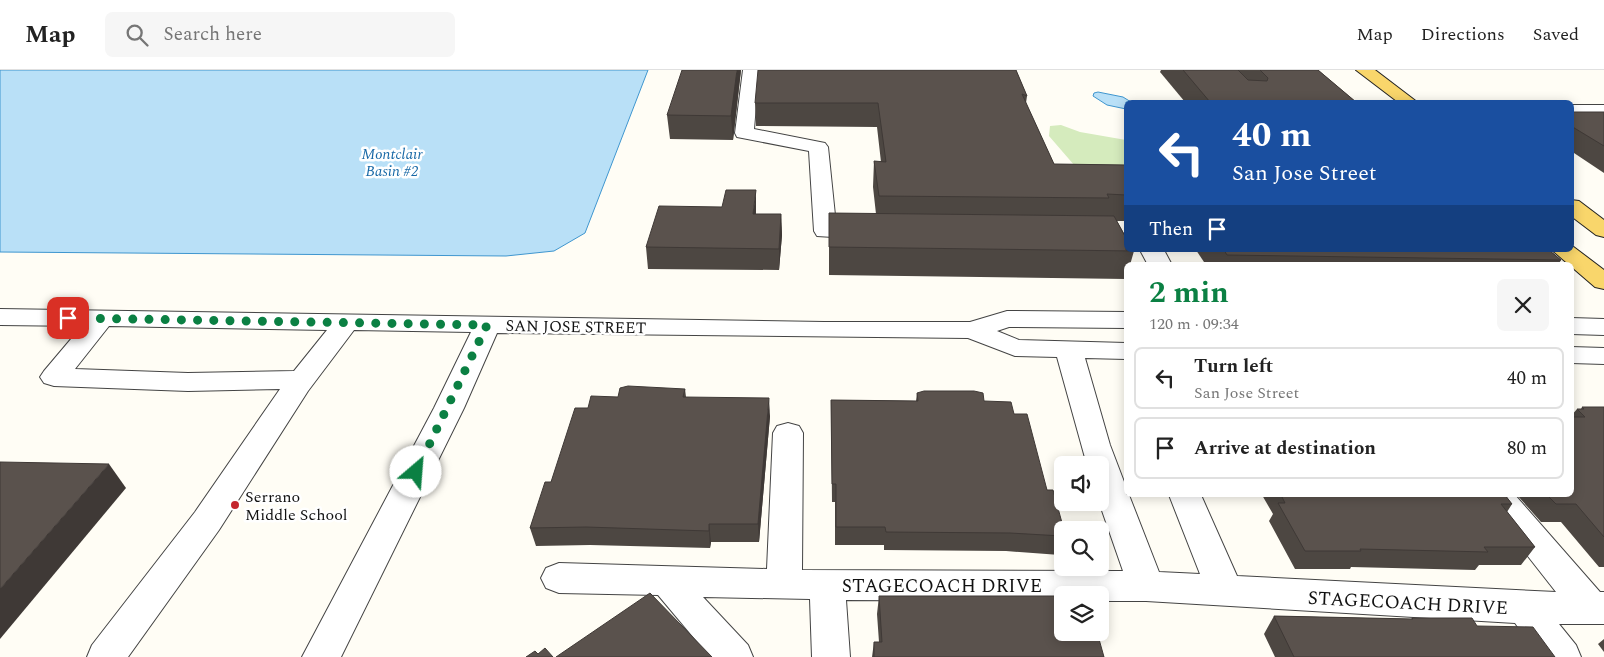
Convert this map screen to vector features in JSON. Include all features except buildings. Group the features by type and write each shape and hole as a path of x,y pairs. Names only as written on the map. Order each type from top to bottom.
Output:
{"main road":[{"path":"1364,70 1405,100"},
{"path":"1574,208 1604,230"},
{"path":"1566,252 1604,282"}],"street":[{"path":"751,70 744,133 818,147 825,231 884,232"},
{"path":"1574,110 1604,110"},
{"name":"SAN JOSE STREET","path":"0,317 972,330 1007,319 1124,320"},
{"path":"102,318 54,378 188,382 302,380"},
{"path":"106,657 207,521 302,380 346,323"},
{"path":"321,657 444,416 487,325"},
{"path":"1574,326 1604,327"},
{"name":"SAN JOSE STREET","path":"972,330 1015,348 1124,351"},
{"path":"1069,350 1095,445 1146,586"},
{"path":"1574,355 1604,356"},
{"path":"784,584 788,433"},
{"path":"1186,497 1225,591"},
{"name":"STAGECOACH DRIVE","path":"1498,497 1597,608"},
{"name":"STAGECOACH DRIVE","path":"559,578 784,584 1146,586 1525,608 1597,608"},
{"path":"668,581 734,657"},
{"name":"STAGECOACH DRIVE","path":"828,584 831,657"},
{"path":"1525,608 1562,657"}],"green space":[{"path":"1061,125 1080,132 1124,140 1124,179 1081,173 1049,136 1050,126"}],"water":[{"name":"Montclair Basin #2","path":"0,70 648,70 585,233 554,251 506,256 0,252"},
{"path":"1098,92 1123,97 1128,100 1124,100 1124,109 1107,105 1093,96 1094,93"}],"place":[{"name":"Serrano Middle School","path":"235,505"}],"route":[{"path":"68,318 487,325 449,408 416,472"}]}
